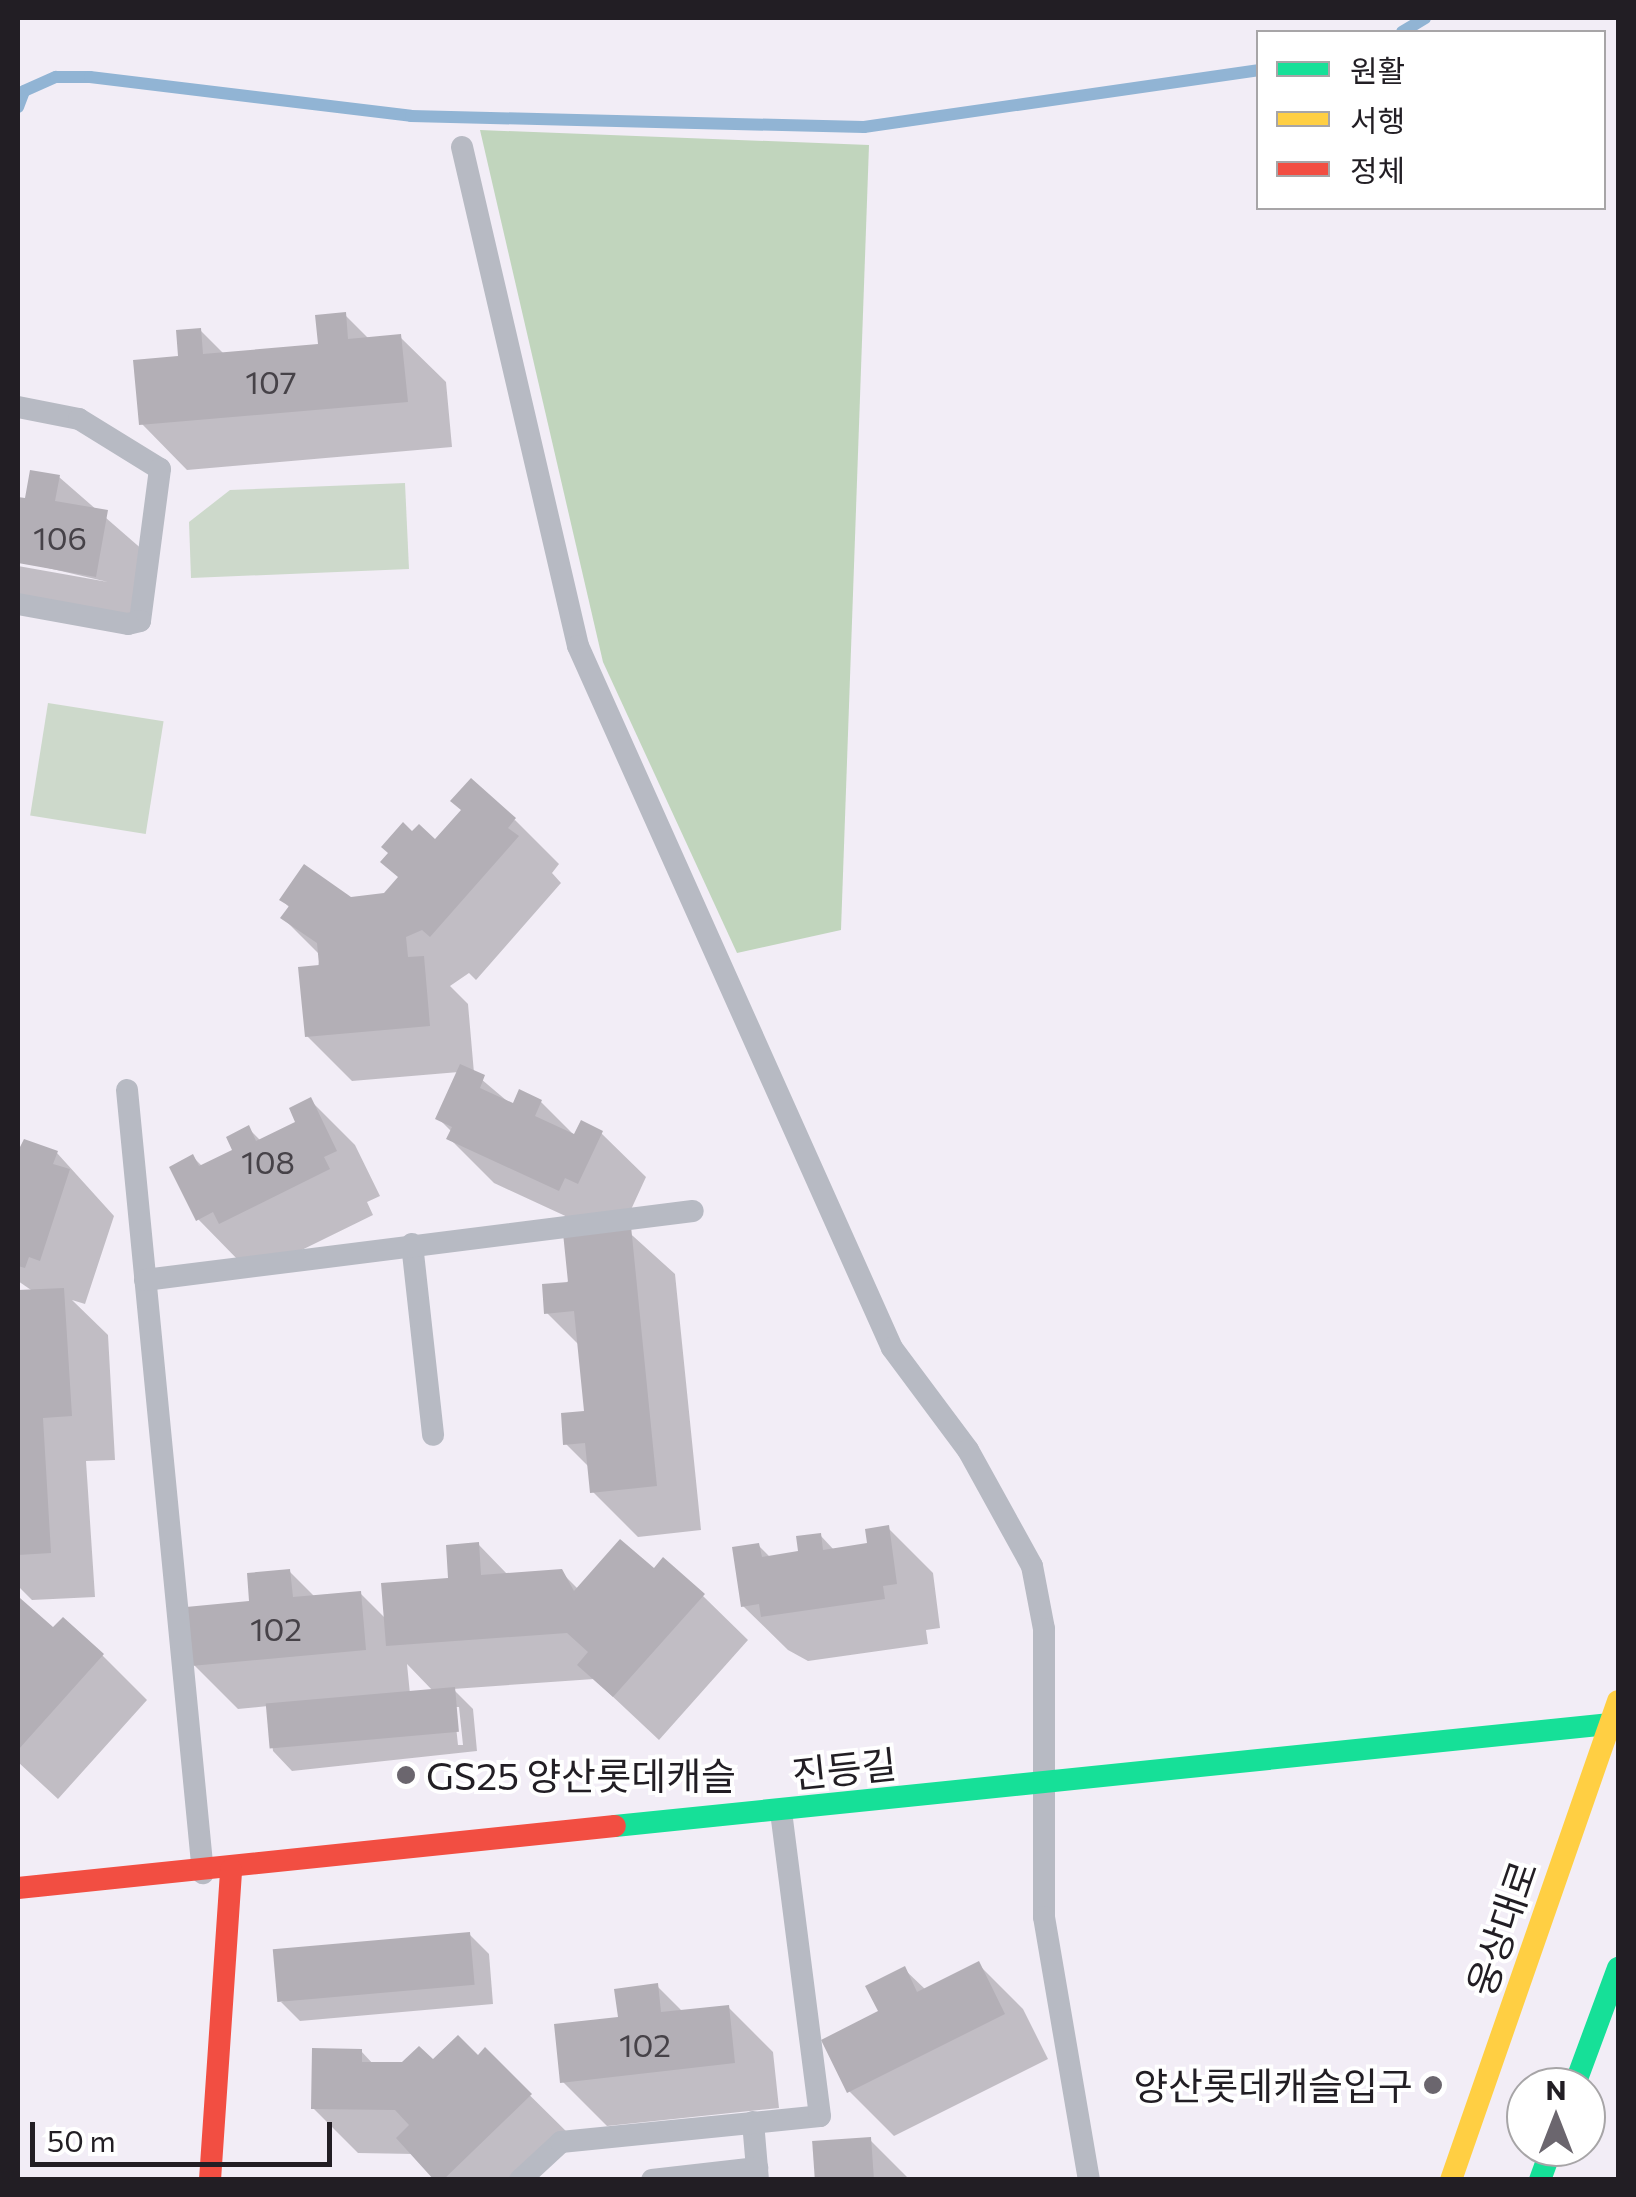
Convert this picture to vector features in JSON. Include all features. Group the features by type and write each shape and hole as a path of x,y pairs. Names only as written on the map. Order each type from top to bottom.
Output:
{"street":[{"name":"웅상대로","path":"1451,2180 1614,1723 1618,1701"},
{"name":"진등길","path":"18,1888 203,1873 1614,1723"},
{"path":"210,2180 231,1870"},
{"path":"1581,2067 1618,1968"}],"lane":[{"path":"462,147 578,646 892,1348 968,1450 1032,1566 1044,1629 1044,1917 1090,2180"},
{"path":"18,407 79,418 160,469 140,621 18,604"},
{"path":"126,1090 203,1873"},
{"path":"145,1280 693,1211"},
{"path":"412,1244 433,1435"},
{"path":"520,2180 561,2142 820,2116 782,1811"},
{"path":"652,2180 758,2174 753,2122"}],"green space":[{"path":"480,130 869,145 841,930 737,953 603,662"},
{"path":"405,483 409,569 191,578 189,522 230,490"},
{"path":"48,703 164,721 146,834 30,816"}],"building":[{"path":"346,312 348,339 401,334 408,402 139,425 133,360 178,356 176,330 201,328 203,354 318,344 315,315"},
{"path":"30,470 60,475 55,501 108,510 96,577 18,563 18,497 25,498"},
{"path":"471,778 516,818 508,828 519,836 430,937 422,930 406,937 408,957 424,956 430,1026 305,1037 298,967 319,965 317,943 280,918 289,906 279,900 304,864 351,897 384,893 398,877 380,862 388,853 381,847 403,822 412,831 419,824 435,839 461,810 450,801"},
{"path":"460,1064 485,1075 480,1088 513,1103 519,1089 542,1100 535,1116 574,1134 581,1120 603,1131 578,1184 565,1178 559,1191 446,1139 452,1127 435,1119"},
{"path":"311,1097 337,1151 324,1157 330,1169 219,1224 213,1212 196,1221 169,1167 193,1154 199,1166 232,1150 226,1137 249,1125 256,1141 295,1122 289,1108"},
{"path":"24,1139 58,1151 53,1164 70,1169 40,1261 29,1257 25,1268 18,1266 18,1151"},
{"path":"631,1226 657,1486 590,1493 585,1443 563,1445 561,1413 584,1411 574,1311 544,1314 542,1284 568,1282 563,1233"},
{"path":"64,1288 72,1416 43,1418 51,1553 18,1555 18,1290"},
{"path":"889,1525 897,1584 883,1586 885,1599 761,1617 759,1604 741,1607 732,1547 759,1543 762,1557 798,1551 796,1536 821,1533 823,1550 867,1543 865,1529"},
{"path":"620,1539 654,1568 663,1557 705,1594 613,1697 577,1665 588,1652 567,1633 386,1646 381,1583 448,1578 446,1545 479,1542 481,1575 562,1569 574,1591"},
{"path":"290,1569 293,1597 361,1591 366,1650 191,1666 186,1607 249,1601 247,1573"},
{"path":"20,1598 53,1627 63,1617 104,1654 18,1750"},
{"path":"455,1687 459,1732 270,1748 266,1704"},
{"path":"470,1932 475,1985 277,2002 273,1949"},
{"path":"979,1961 1005,2014 847,2093 821,2040 878,2011 865,1986 905,1966 917,1992"},
{"path":"658,1983 661,2012 729,2005 735,2063 560,2083 554,2024 618,2017 614,1989"},
{"path":"458,2035 478,2055 485,2047 532,2094 443,2180 434,2180 396,2138 409,2125 395,2110 311,2109 312,2048 362,2049 362,2062 402,2062 419,2046 433,2059"},
{"path":"871,2137 874,2180 815,2180 812,2141"}],"waterway":[{"path":"1405,30 1425,18"},
{"path":"18,107 24,91 56,77 90,77 411,116 864,127 1256,70"}],"traffic: fast":[{"path":"615,1826 1618,1723"},
{"path":"1581,2067 1618,1968"},
{"path":"1540,2180 1545,2167"}],"traffic: slow":[{"path":"1451,2180 1618,1701"}],"traffic: jam":[{"path":"18,1888 615,1826"},
{"path":"210,2180 231,1870"}],"place":[{"name":"GS25 양산롯데캐슬","path":"406,1775"},
{"name":"양산롯데캐슬입구","path":"1433,2085"}]}
